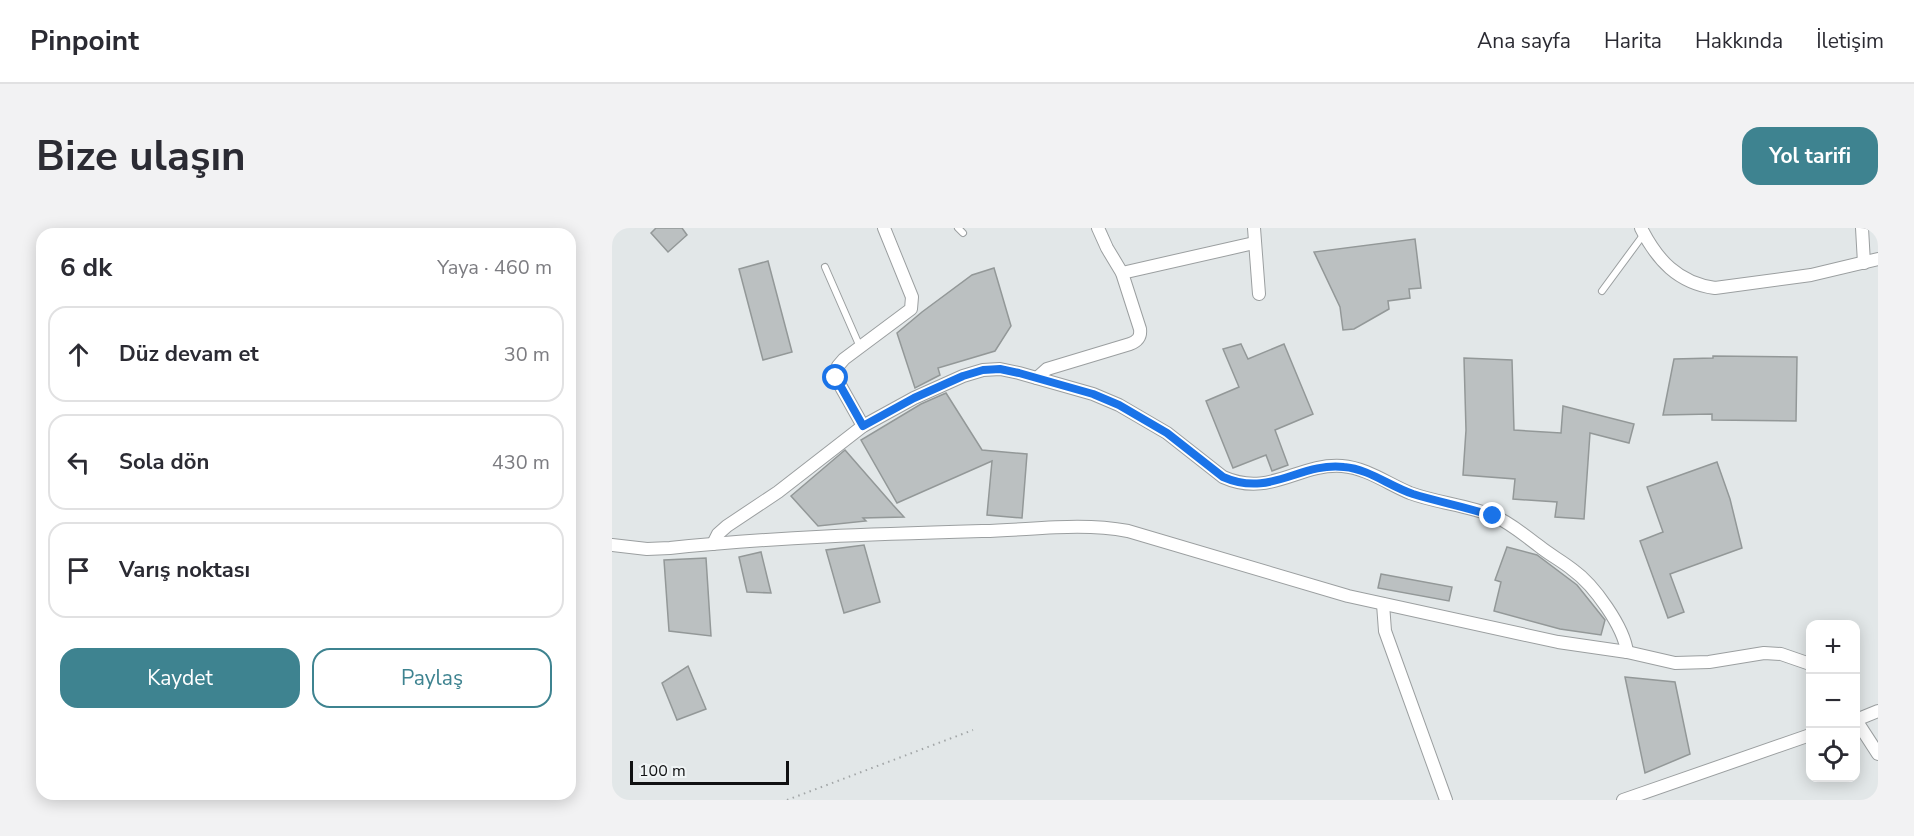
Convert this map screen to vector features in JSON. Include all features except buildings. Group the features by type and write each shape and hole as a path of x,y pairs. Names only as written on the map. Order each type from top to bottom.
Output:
{"street":[{"path":"863,426 836,378 836,370 841,362 911,309 913,304 884,228"},
{"path":"1037,378 1047,369 1130,344 1138,339 1140,329 1122,273 1107,249 1098,228"},
{"path":"1254,228 1259,294"},
{"path":"1862,228 1864,263"},
{"path":"1643,231 1654,250 1677,275 1700,286 1715,288 1811,275 1878,260"},
{"path":"1122,273 1254,243"},
{"path":"713,544 718,534 727,526 778,492 863,426 914,398 963,376 983,370 1000,369 1093,394 1136,414 1167,433 1223,477 1234,482 1262,485 1327,466 1344,466 1358,469 1411,493 1473,509 1508,523 1582,578 1617,622 1623,632 1627,652"},
{"path":"612,545 647,549 881,534 1105,526 1347,596 1558,642 1627,652 1675,663 1709,662 1764,653 1781,654 1806,663"},
{"path":"1383,604 1385,630 1446,800"},
{"path":"1860,718 1878,711"},
{"path":"1860,726 1878,754"},
{"path":"1623,800 1806,736"}],"lane":[{"path":"958,228 963,233"},
{"path":"1602,291 1643,231"},
{"path":"825,267 860,347"}],"path":[{"path":"787,800 973,730"}],"route":[{"path":"836,378 863,426 892,409 963,376 983,370 1000,369 1093,394 1119,405 1167,433 1223,477 1234,482 1262,485 1327,466 1344,466 1358,469 1411,493 1493,516"}]}
